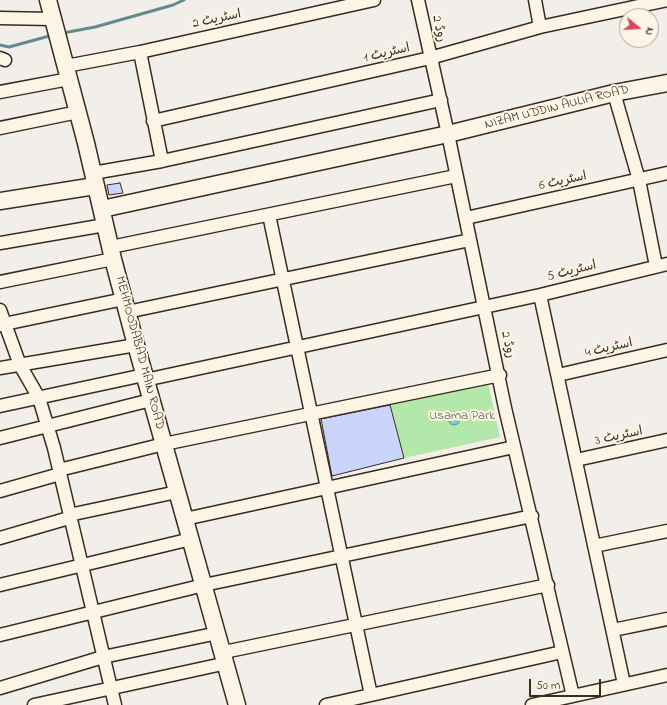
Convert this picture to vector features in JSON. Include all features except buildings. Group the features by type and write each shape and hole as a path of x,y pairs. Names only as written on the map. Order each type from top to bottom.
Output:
{"main road":[{"name":"MEHMOODABAD MAIN ROAD","path":"50,0 53,22 78,112 125,305 237,705"},
{"name":"NIZAM UDDIN AULIA ROAD","path":"102,209 448,134 614,93 667,83"},
{"path":"0,201 94,180"}],"street":[{"name":"اسٹریٹ 2","path":"0,92 66,68 374,0"},
{"name":"روڈ 2","path":"418,0 500,375 514,447 532,516 573,696"},
{"path":"535,0 540,27"},
{"name":"اسٹریٹ 1","path":"153,121 430,58 540,27 667,0"},
{"path":"0,18 53,22"},
{"path":"140,52 162,161"},
{"path":"614,93 662,265"},
{"path":"94,180 162,161 440,100"},
{"path":"0,128 78,112"},
{"name":"اسٹریٹ 6","path":"466,218 667,173"},
{"path":"0,282 269,215 456,176"},
{"path":"269,215 343,557 371,695"},
{"path":"0,242 105,225"},
{"path":"2,325 282,280 470,240"},
{"name":"اسٹریٹ 5","path":"0,406 298,348 540,295 662,265"},
{"path":"540,295 624,684"},
{"path":"0,310 2,325 20,365 39,398 60,472 69,517 115,705"},
{"path":"0,368 136,345"},
{"name":"اسٹریٹ 4","path":"558,375 667,350"},
{"path":"0,491 60,472 164,444 500,375"},
{"path":"0,438 151,400"},
{"name":"اسٹریٹ 3","path":"576,460 667,440"},
{"path":"185,519 514,447"},
{"path":"0,538 69,517 177,492"},
{"path":"0,635 92,611 204,585 343,557 532,516"},
{"path":"594,546 667,531"},
{"path":"0,585 191,539"},
{"path":"34,705 110,688 356,625 548,585"},
{"path":"613,630 667,619"},
{"path":"0,688 103,657 218,633"},
{"path":"326,705 562,652"},
{"path":"532,705 667,675"}],"green space":[{"name":"Usama Park","path":"488,383 500,437 404,458 390,405"}],"water":[{"path":"456,413 459,414 459,424 452,425 449,424 448,417 449,414"}],"waterway":[{"path":"63,33 95,27 173,5 184,0"},
{"path":"0,45 9,47 53,35"}]}
